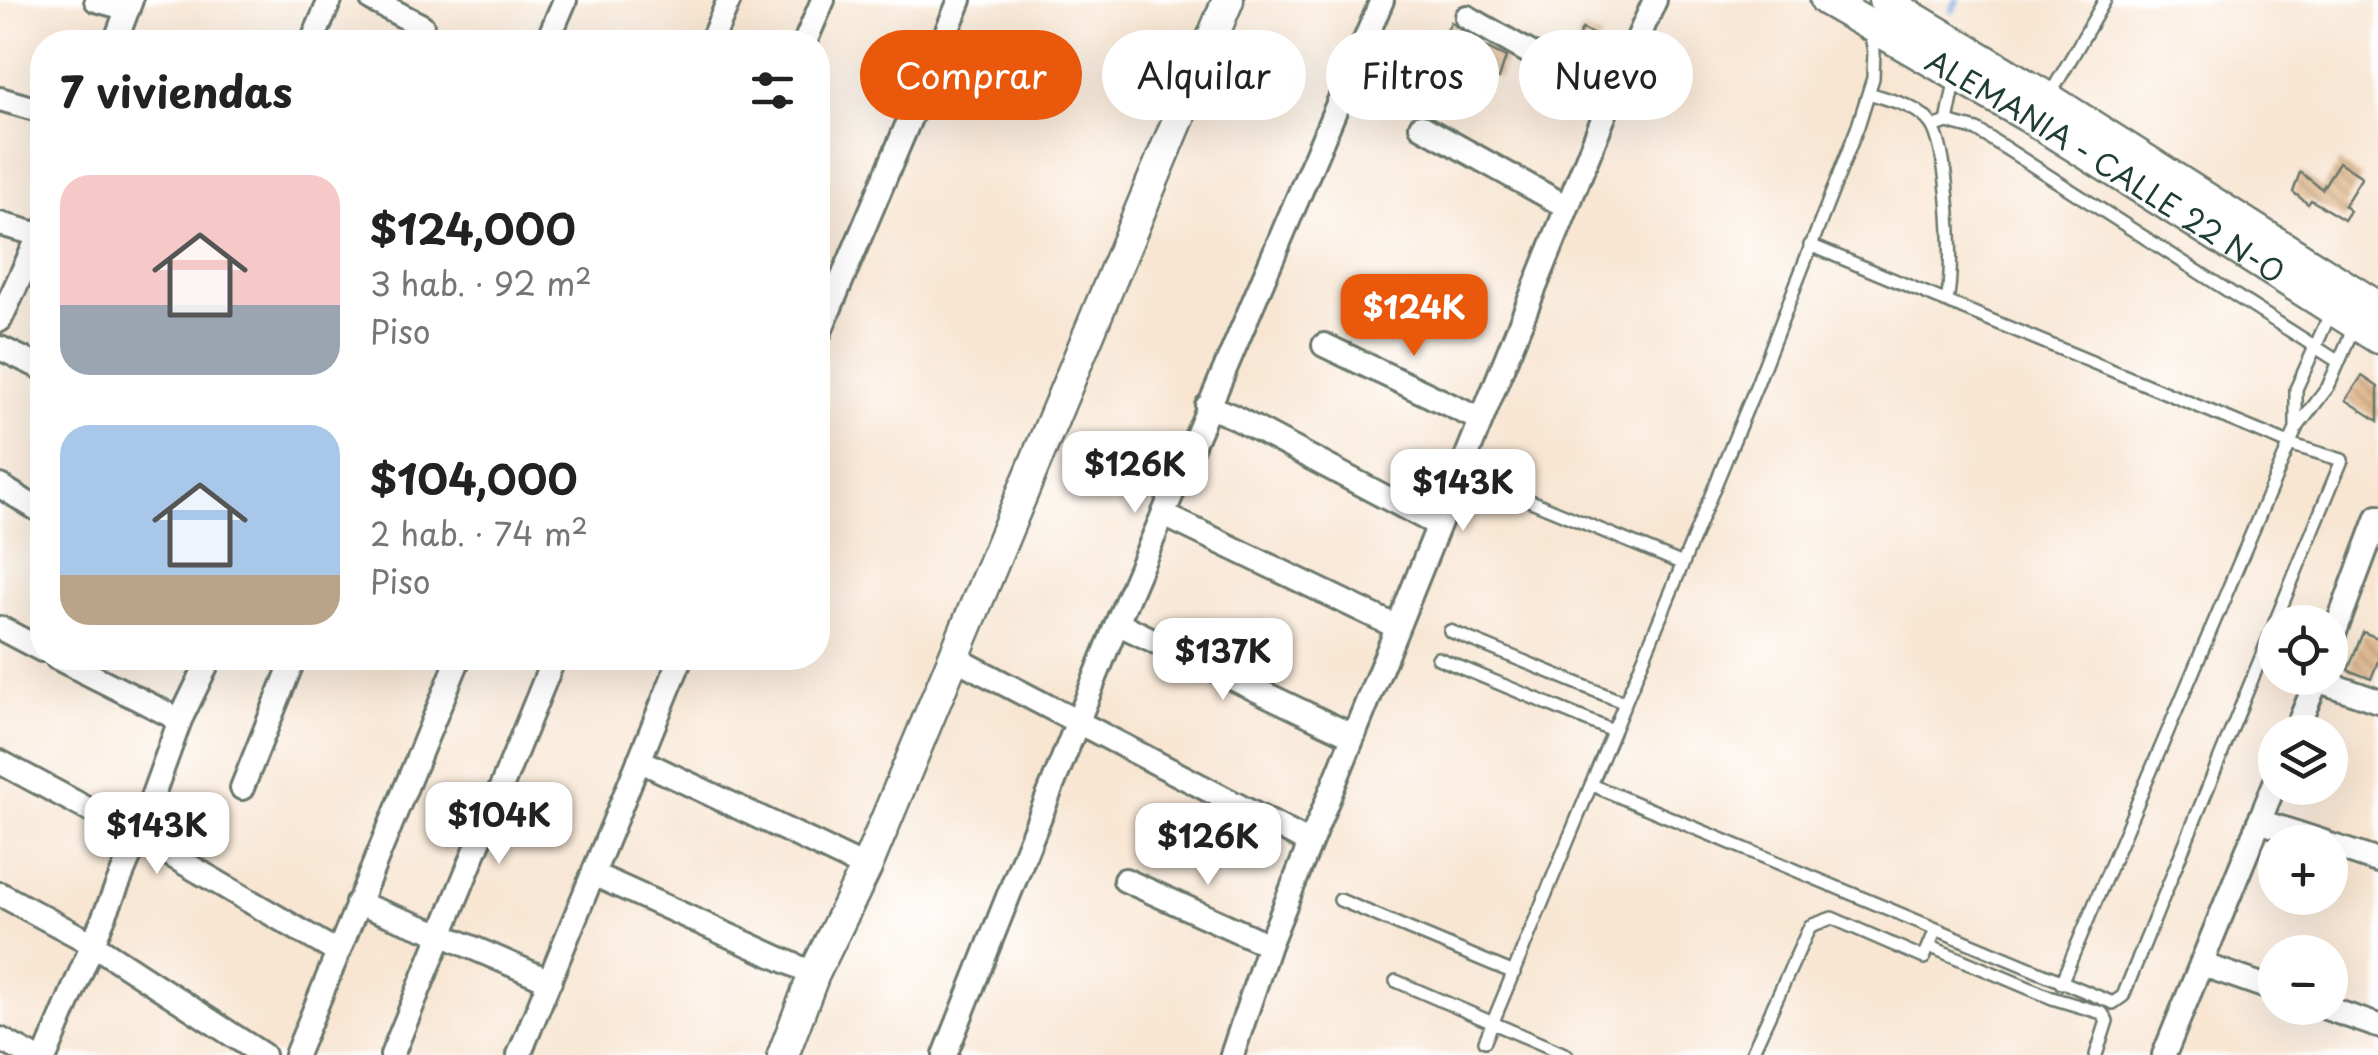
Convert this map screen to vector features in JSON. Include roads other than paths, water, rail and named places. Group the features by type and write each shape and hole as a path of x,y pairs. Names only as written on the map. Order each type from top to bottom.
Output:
{"street":[{"path":"96,0 130,4 120,30"},
{"path":"317,30 330,0"},
{"path":"372,0 422,26"},
{"path":"552,30 565,0"},
{"path":"717,30 729,0"},
{"path":"811,30 822,0"},
{"path":"830,308 960,0"},
{"path":"783,1055 814,974 866,868 1228,0"},
{"path":"945,1055 1116,623 1382,0"},
{"path":"1642,30 1655,0"},
{"name":"ALEMANIA - CALLE 22 N-O","path":"1826,0 1885,7 2048,98 2361,319"},
{"name":"ALEMANIA - CALLE 22 N-O","path":"1885,7 1957,74 2361,319"},
{"path":"1468,17 1519,46"},
{"path":"0,99 30,108"},
{"path":"1232,1055 1269,945 1602,120"},
{"path":"1421,126 1567,207"},
{"path":"0,224 30,231"},
{"path":"0,320 30,256"},
{"path":"1324,345 1481,420"},
{"path":"0,348 30,362"},
{"path":"1207,406 1438,526"},
{"path":"0,486 30,505"},
{"path":"1164,515 1397,627"},
{"path":"2345,605 2378,517"},
{"path":"1116,623 1353,736"},
{"path":"0,628 30,644"},
{"path":"953,657 1310,843"},
{"path":"81,670 180,720"},
{"path":"46,1055 138,836 180,720 204,670"},
{"path":"242,788 289,670"},
{"path":"296,1055 454,670"},
{"path":"392,1055 549,670"},
{"path":"520,1055 673,670"},
{"path":"2348,690 2378,701"},
{"path":"640,760 866,868"},
{"path":"0,762 138,836 337,952"},
{"path":"2164,1055 2266,805"},
{"path":"2260,821 2272,825"},
{"path":"2348,851 2378,861"},
{"path":"593,874 814,974"},
{"path":"1125,880 1269,945"},
{"path":"0,894 91,943 263,1055"},
{"path":"357,903 444,934 550,981"},
{"path":"2201,964 2258,984"},
{"path":"2348,1016 2378,1026"},
{"path":"0,1038 30,1055"}],"lane":[{"path":"2048,98 2105,0"},
{"path":"1485,1042 1683,564 1869,93 1885,7"},
{"path":"1947,122 1957,74"},
{"path":"1869,93 1910,108 1934,127 1949,206 1952,280 1947,300"},
{"path":"1934,127 1947,122 1977,130 2339,362"},
{"path":"1810,245 2289,444 2342,460 2282,605"},
{"path":"2296,429 2296,389 2315,348 2361,319"},
{"path":"2061,984 2289,444 2328,387 2361,319"},
{"path":"1509,492 1683,564"},
{"path":"1450,631 1625,703"},
{"path":"1438,658 1613,731"},
{"path":"1592,785 2113,1003 2123,996 2258,665"},
{"path":"1340,900 1514,973"},
{"path":"1770,1055 1752,1052 1810,926 1832,918 1924,958 1936,929"},
{"path":"1929,946 2052,998 2102,1014 2107,1020 2106,1028 2096,1055"},
{"path":"1396,981 1567,1055"}],"waterway":[{"path":"1952,11 1957,0"}]}
